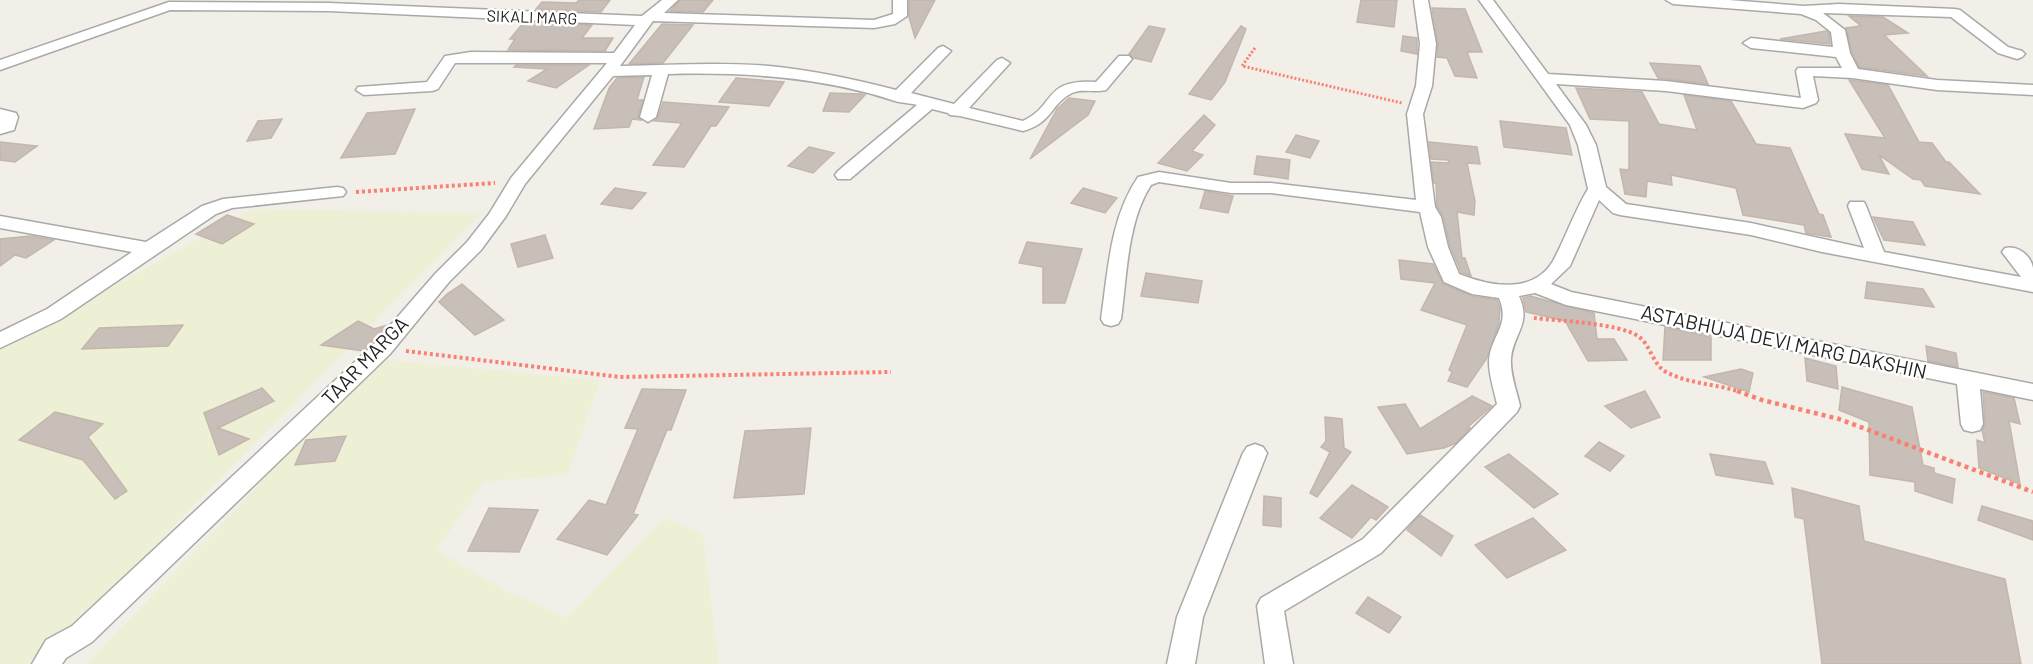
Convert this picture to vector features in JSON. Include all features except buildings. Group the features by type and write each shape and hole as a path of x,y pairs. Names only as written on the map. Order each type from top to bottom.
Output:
{"street":[{"path":"648,19 671,0"},
{"name":"SIKALI MARG","path":"0,65 170,3 874,24 890,21 900,16 900,0"},
{"path":"1421,0 1428,44 1424,86 1415,114 1425,207 1432,217 1438,247 1451,278 1479,289 1507,292 1537,286 1560,266 1582,212 1597,189"},
{"path":"1486,0 1563,105 1587,145 1597,189 1620,210 1751,229 1822,246 2033,286"},
{"path":"1673,0 1780,4 1821,17 1838,30 1842,53 1852,73"},
{"path":"1803,10 1839,8 1954,13 2003,50 2017,54"},
{"name":"TAAR MARGA","path":"46,664 56,649 82,634 382,349 442,278 474,246 497,216 517,182 648,19"},
{"path":"1751,43 1842,53"},
{"path":"898,97 943,51"},
{"path":"364,90 432,86 450,59 471,57 613,64 661,70 751,70 823,79 1023,126 1032,125 1061,93 1070,88 1100,87 1124,59"},
{"path":"956,112 1002,63"},
{"path":"648,117 661,70"},
{"path":"1542,78 1666,86 1803,103 1810,100 1804,71 1852,73 1937,85 2033,90"},
{"path":"844,175 928,104"},
{"path":"0,114 10,117 8,126 0,129"},
{"path":"1111,319 1122,241 1133,198 1144,181 1159,177 1231,188 1272,188 1425,207"},
{"path":"0,341 54,314 209,210 229,203 337,192"},
{"path":"1857,206 1876,255"},
{"path":"0,222 149,249"},
{"path":"2012,252 2033,279"},
{"name":"ASTABHUJA DEVI MARG DAKSHIN","path":"1537,286 1566,298 2033,392"},
{"path":"1279,664 1270,606 1372,546 1509,406 1500,360 1515,323 1512,302 1507,292"},
{"path":"1968,380 1972,424"},
{"path":"1182,664 1190,617 1255,453"}],"path":[{"path":"1255,48 1242,66 1417,106"},
{"path":"337,192 517,182"},
{"path":"1513,312 1537,319 1614,328 1636,334 1646,343 1664,371 1698,383 1723,386 1762,400 1839,419 2033,492"},
{"path":"382,349 620,377 891,372"}],"green space":[{"path":"252,209 482,213 196,503 43,664 0,664 0,349"},
{"path":"379,359 600,380 568,475 484,482 437,550 504,590 567,617 664,518 703,534 719,664 87,664"}]}
